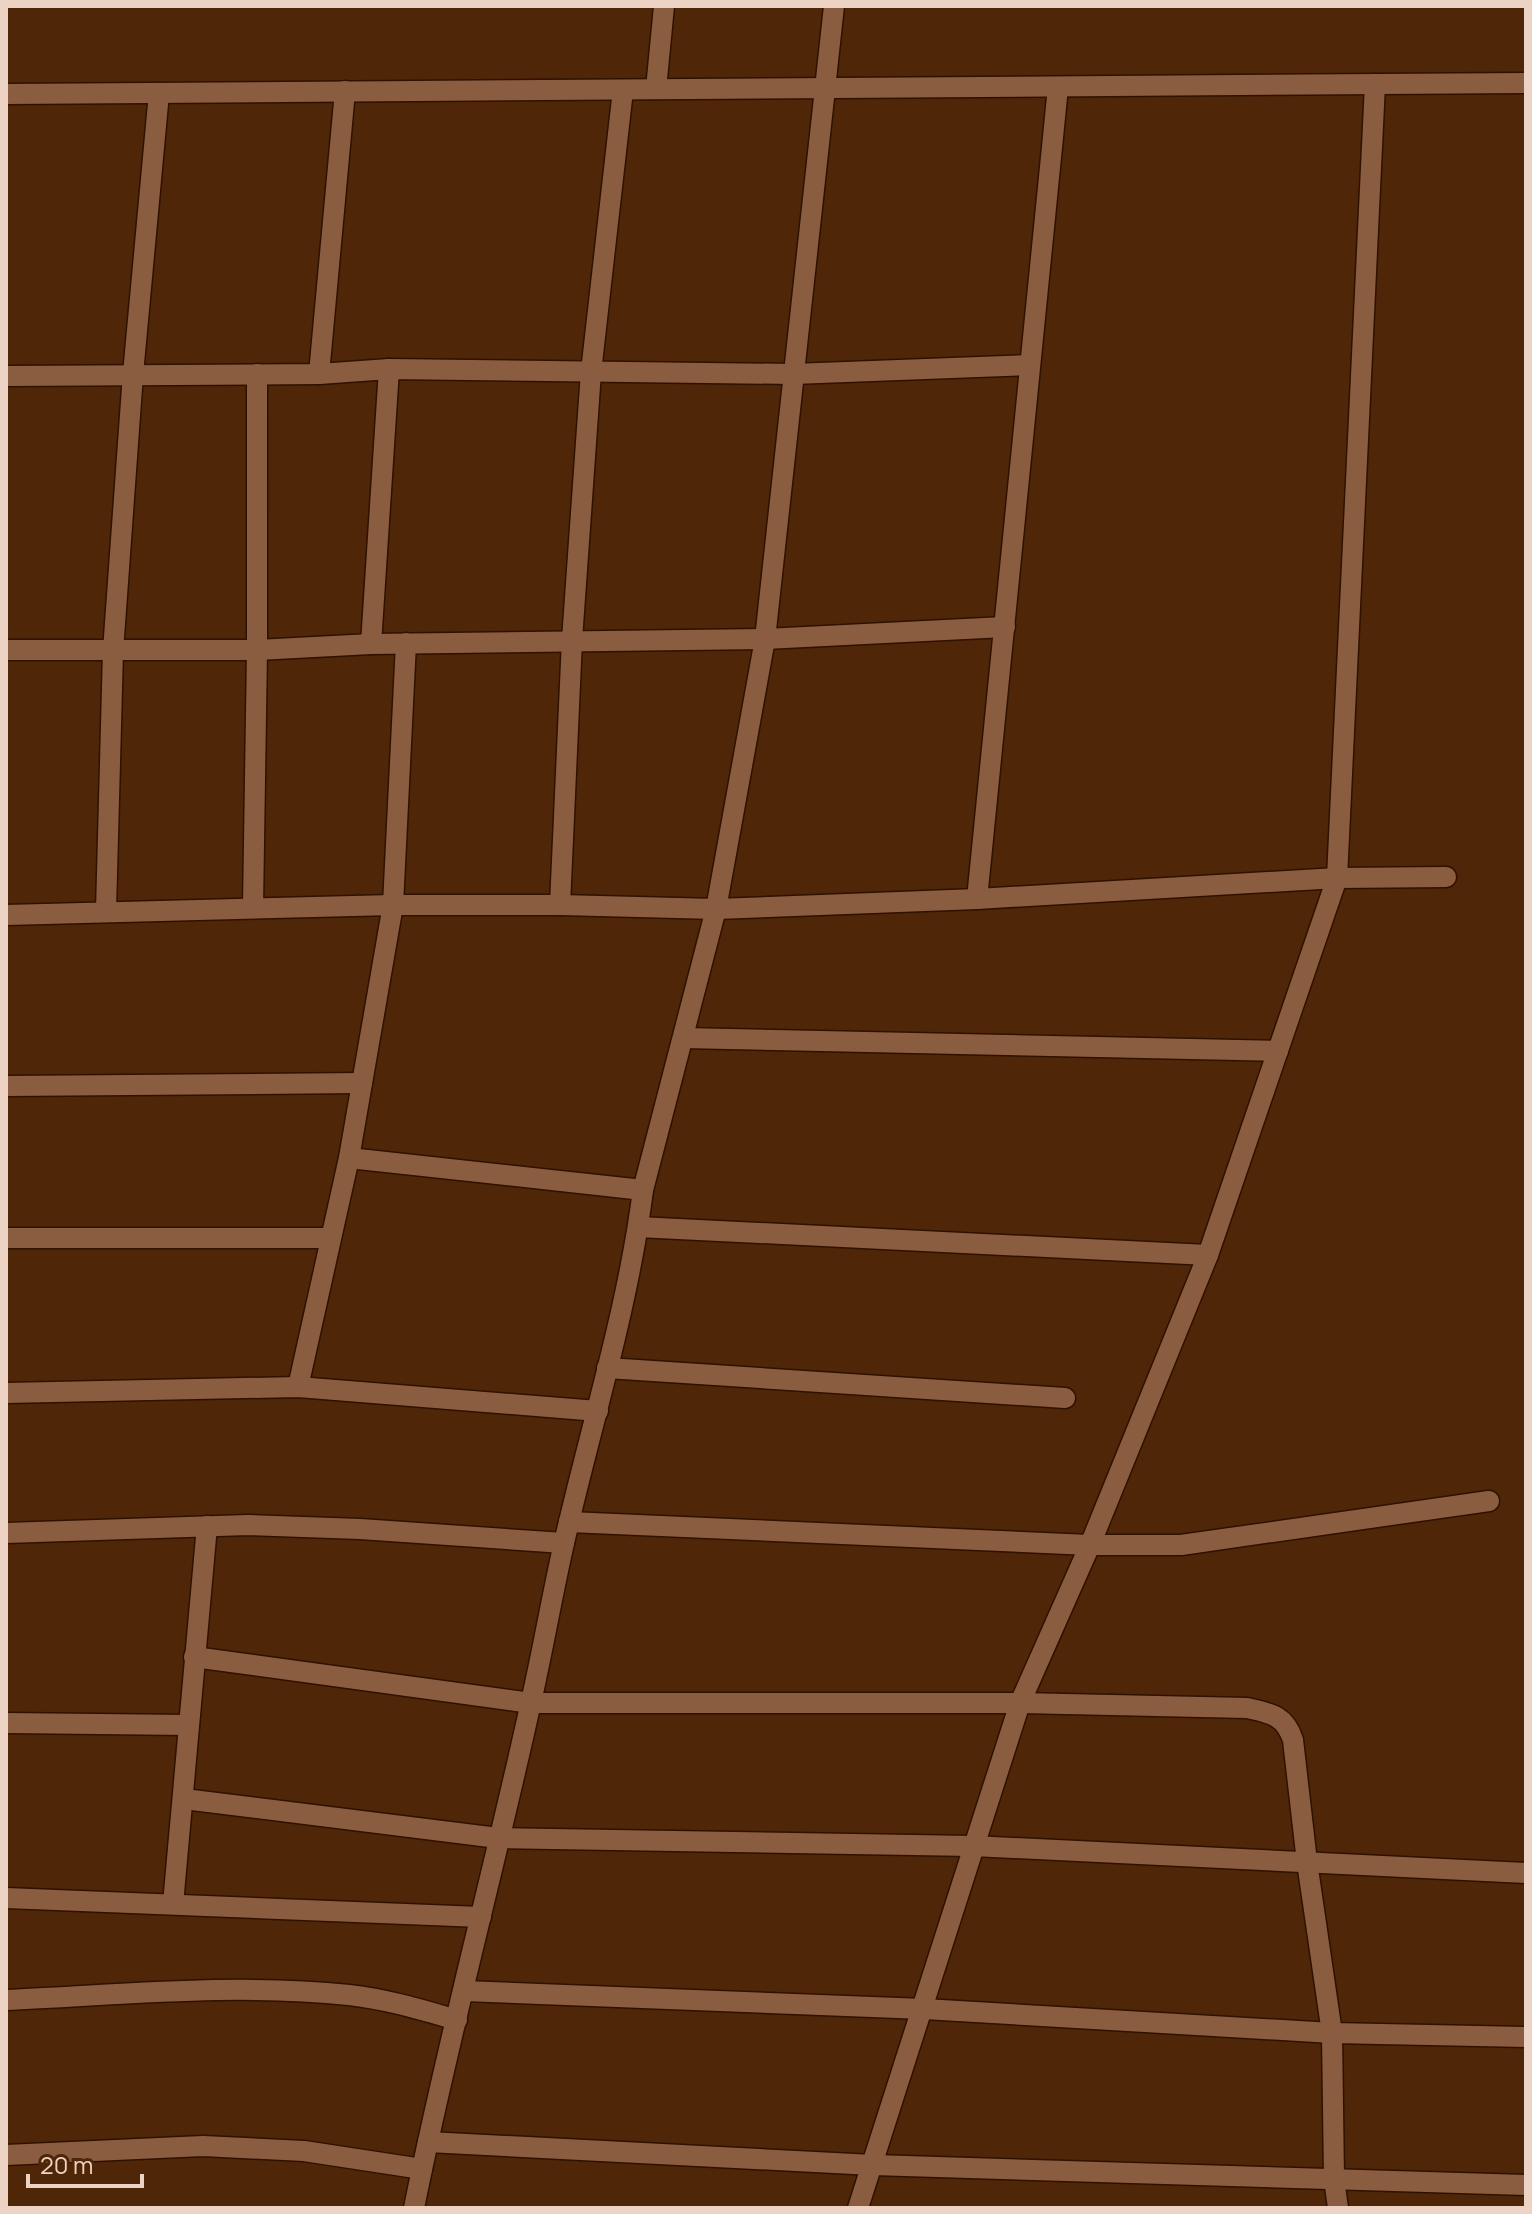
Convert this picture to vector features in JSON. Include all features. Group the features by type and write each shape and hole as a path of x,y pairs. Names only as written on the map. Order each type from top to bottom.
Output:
{"street":[{"path":"656,89 664,6"},
{"path":"414,2208 531,1703 564,1543 598,1411 638,1227 643,1190 716,909 765,639 834,6"},
{"path":"6,94 1526,83"},
{"path":"858,2208 1020,1703 1090,1545 1208,1255 1337,878 1375,84"},
{"path":"977,899 1058,87"},
{"path":"560,905 572,640 591,372 623,90"},
{"path":"319,374 345,91"},
{"path":"106,911 113,651 133,374 159,93"},
{"path":"6,376 319,374 389,369 793,374 1029,365"},
{"path":"371,644 389,369"},
{"path":"253,907 257,374"},
{"path":"6,650 257,650 406,643 765,639 1005,627"},
{"path":"298,1387 349,1158 393,905 406,643"},
{"path":"6,915 393,905 716,909 977,899 1337,878 1446,877"},
{"path":"683,1038 1278,1051"},
{"path":"6,1086 362,1083"},
{"path":"349,1158 643,1190"},
{"path":"638,1227 1208,1255"},
{"path":"6,1238 330,1238"},
{"path":"607,1368 1065,1398"},
{"path":"6,1393 298,1387 598,1411"},
{"path":"569,1522 1090,1545 1181,1545 1489,1501"},
{"path":"6,1533 207,1526 360,1529 564,1543"},
{"path":"173,1904 207,1526"},
{"path":"194,1657 531,1703 1020,1703 1247,1708 1277,1717 1288,1726 1293,1740 1332,2033 1334,2179 1338,2208"},
{"path":"6,1723 189,1725"},
{"path":"184,1799 498,1838 973,1846 1526,1873"},
{"path":"6,1898 481,1917"},
{"path":"6,2000 155,1990 248,1988 352,1995 457,2020"},
{"path":"464,1991 924,2009 1332,2033 1526,2037"},
{"path":"428,2142 873,2165 1526,2185"},
{"path":"6,2155 203,2146 304,2151 422,2169"}]}
